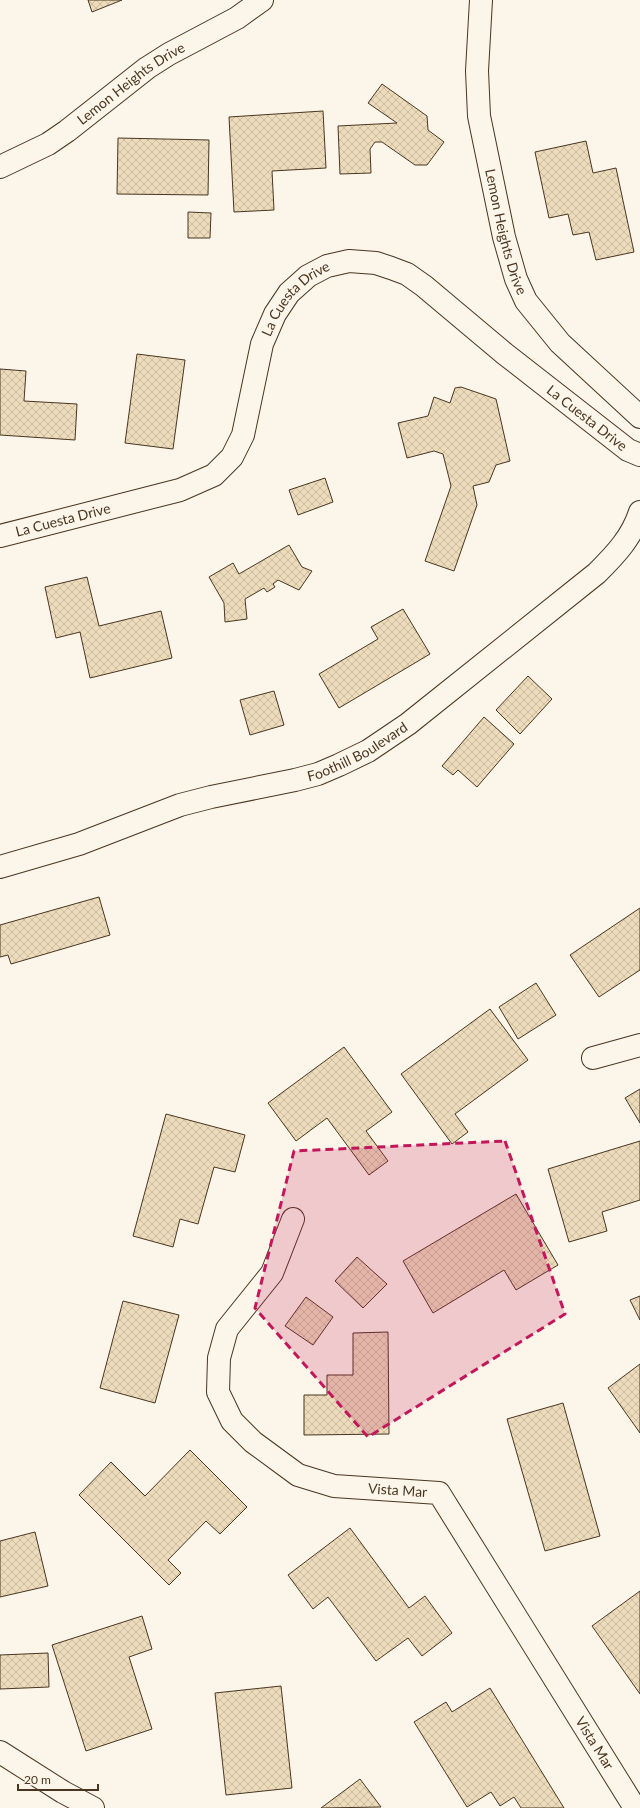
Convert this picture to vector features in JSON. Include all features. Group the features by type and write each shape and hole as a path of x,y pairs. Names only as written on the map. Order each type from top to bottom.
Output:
{"street":[{"name":"Lemon Heights Drive","path":"0,167 48,144 67,131 147,68 169,54 237,18 262,0"},
{"name":"Lemon Heights Drive","path":"481,0 478,71 479,116 504,237 516,279 526,301 560,343 640,417"},
{"name":"La Cuesta Drive","path":"0,536 180,490 214,475 232,457 243,435 262,344 275,314 289,293 308,276 327,266 349,261 376,263 407,274 424,286 505,354 628,450 640,455"},
{"name":"Foothill Boulevard","path":"0,867 79,844 180,805 318,774 368,751 408,724 445,696 597,573 618,552 630,537 640,512"},
{"path":"594,1058 640,1045"},
{"name":"Vista Mar","path":"293,1219 272,1273 227,1329 219,1358 218,1392 232,1421 253,1442 298,1475 334,1486 439,1493 635,1808"},
{"path":"0,1752 64,1792 93,1808"}],"highlighted area":[{"path":"505,1141 565,1314 368,1437 255,1308 294,1151"}],"building":[{"path":"88,0 122,0 92,12"},
{"path":"382,84 427,116 428,130 444,142 427,165 415,165 382,142 375,142 370,149 371,173 340,174 338,126 397,123 368,103"},
{"path":"323,111 326,168 272,171 274,210 234,212 229,117"},
{"path":"118,138 209,140 208,195 117,194"},
{"path":"586,141 593,173 616,168 634,252 596,260 589,232 573,235 568,214 549,218 535,152"},
{"path":"188,212 211,213 210,238 188,238"},
{"path":"137,354 185,360 173,449 125,443"},
{"path":"0,369 26,371 24,401 77,404 75,440 0,435"},
{"path":"461,387 496,399 510,461 496,465 489,482 473,486 477,505 454,571 425,561 451,486 443,454 434,451 407,458 398,423 428,416 434,397 450,403 455,388"},
{"path":"325,478 333,502 298,515 289,490"},
{"path":"289,545 302,567 312,571 299,590 278,580 273,584 275,587 267,592 264,588 245,599 247,619 225,622 224,603 209,577 233,563 239,574"},
{"path":"87,577 99,626 161,611 172,658 90,678 80,632 56,638 45,587"},
{"path":"403,609 430,654 339,708 319,674 378,639 371,627"},
{"path":"528,676 552,699 520,734 496,710"},
{"path":"274,691 284,725 250,735 240,700"},
{"path":"484,717 514,744 477,787 458,770 453,775 442,766"},
{"path":"99,897 110,935 11,964 8,955 0,957 0,925"},
{"path":"640,908 640,970 599,997 570,955"},
{"path":"536,983 556,1015 518,1039 499,1007"},
{"path":"490,1009 528,1060 455,1114 468,1132 452,1144 401,1074"},
{"path":"344,1047 392,1112 366,1131 388,1161 369,1175 327,1118 296,1141 268,1103"},
{"path":"640,1089 640,1123 625,1098"},
{"path":"166,1114 245,1135 235,1172 214,1167 198,1224 180,1219 173,1247 133,1236"},
{"path":"640,1141 640,1200 602,1212 607,1231 569,1242 548,1169"},
{"path":"516,1194 558,1265 516,1290 504,1270 433,1313 403,1261"},
{"path":"357,1257 387,1284 363,1308 335,1281"},
{"path":"640,1296 640,1320 630,1300"},
{"path":"306,1297 333,1317 313,1345 285,1326"},
{"path":"123,1301 179,1315 155,1403 100,1388"},
{"path":"388,1332 389,1434 304,1435 304,1395 327,1395 327,1375 353,1375 353,1333"},
{"path":"640,1364 640,1433 608,1388"},
{"path":"563,1403 600,1536 545,1551 507,1419"},
{"path":"190,1450 247,1507 220,1534 206,1521 168,1560 181,1573 169,1585 79,1495 111,1462 145,1496"},
{"path":"350,1528 409,1608 425,1596 452,1633 422,1656 408,1638 376,1661 328,1597 313,1609 288,1575"},
{"path":"35,1532 48,1586 0,1597 0,1541"},
{"path":"640,1591 640,1694 592,1626"},
{"path":"142,1616 152,1649 129,1657 152,1729 86,1751 52,1645"},
{"path":"48,1653 49,1687 0,1689 0,1655"},
{"path":"281,1686 292,1788 226,1795 215,1693"},
{"path":"490,1688 564,1808 521,1808 514,1797 500,1806 491,1792 467,1807 414,1722 446,1702 452,1712"},
{"path":"360,1779 381,1807 321,1808"}]}
